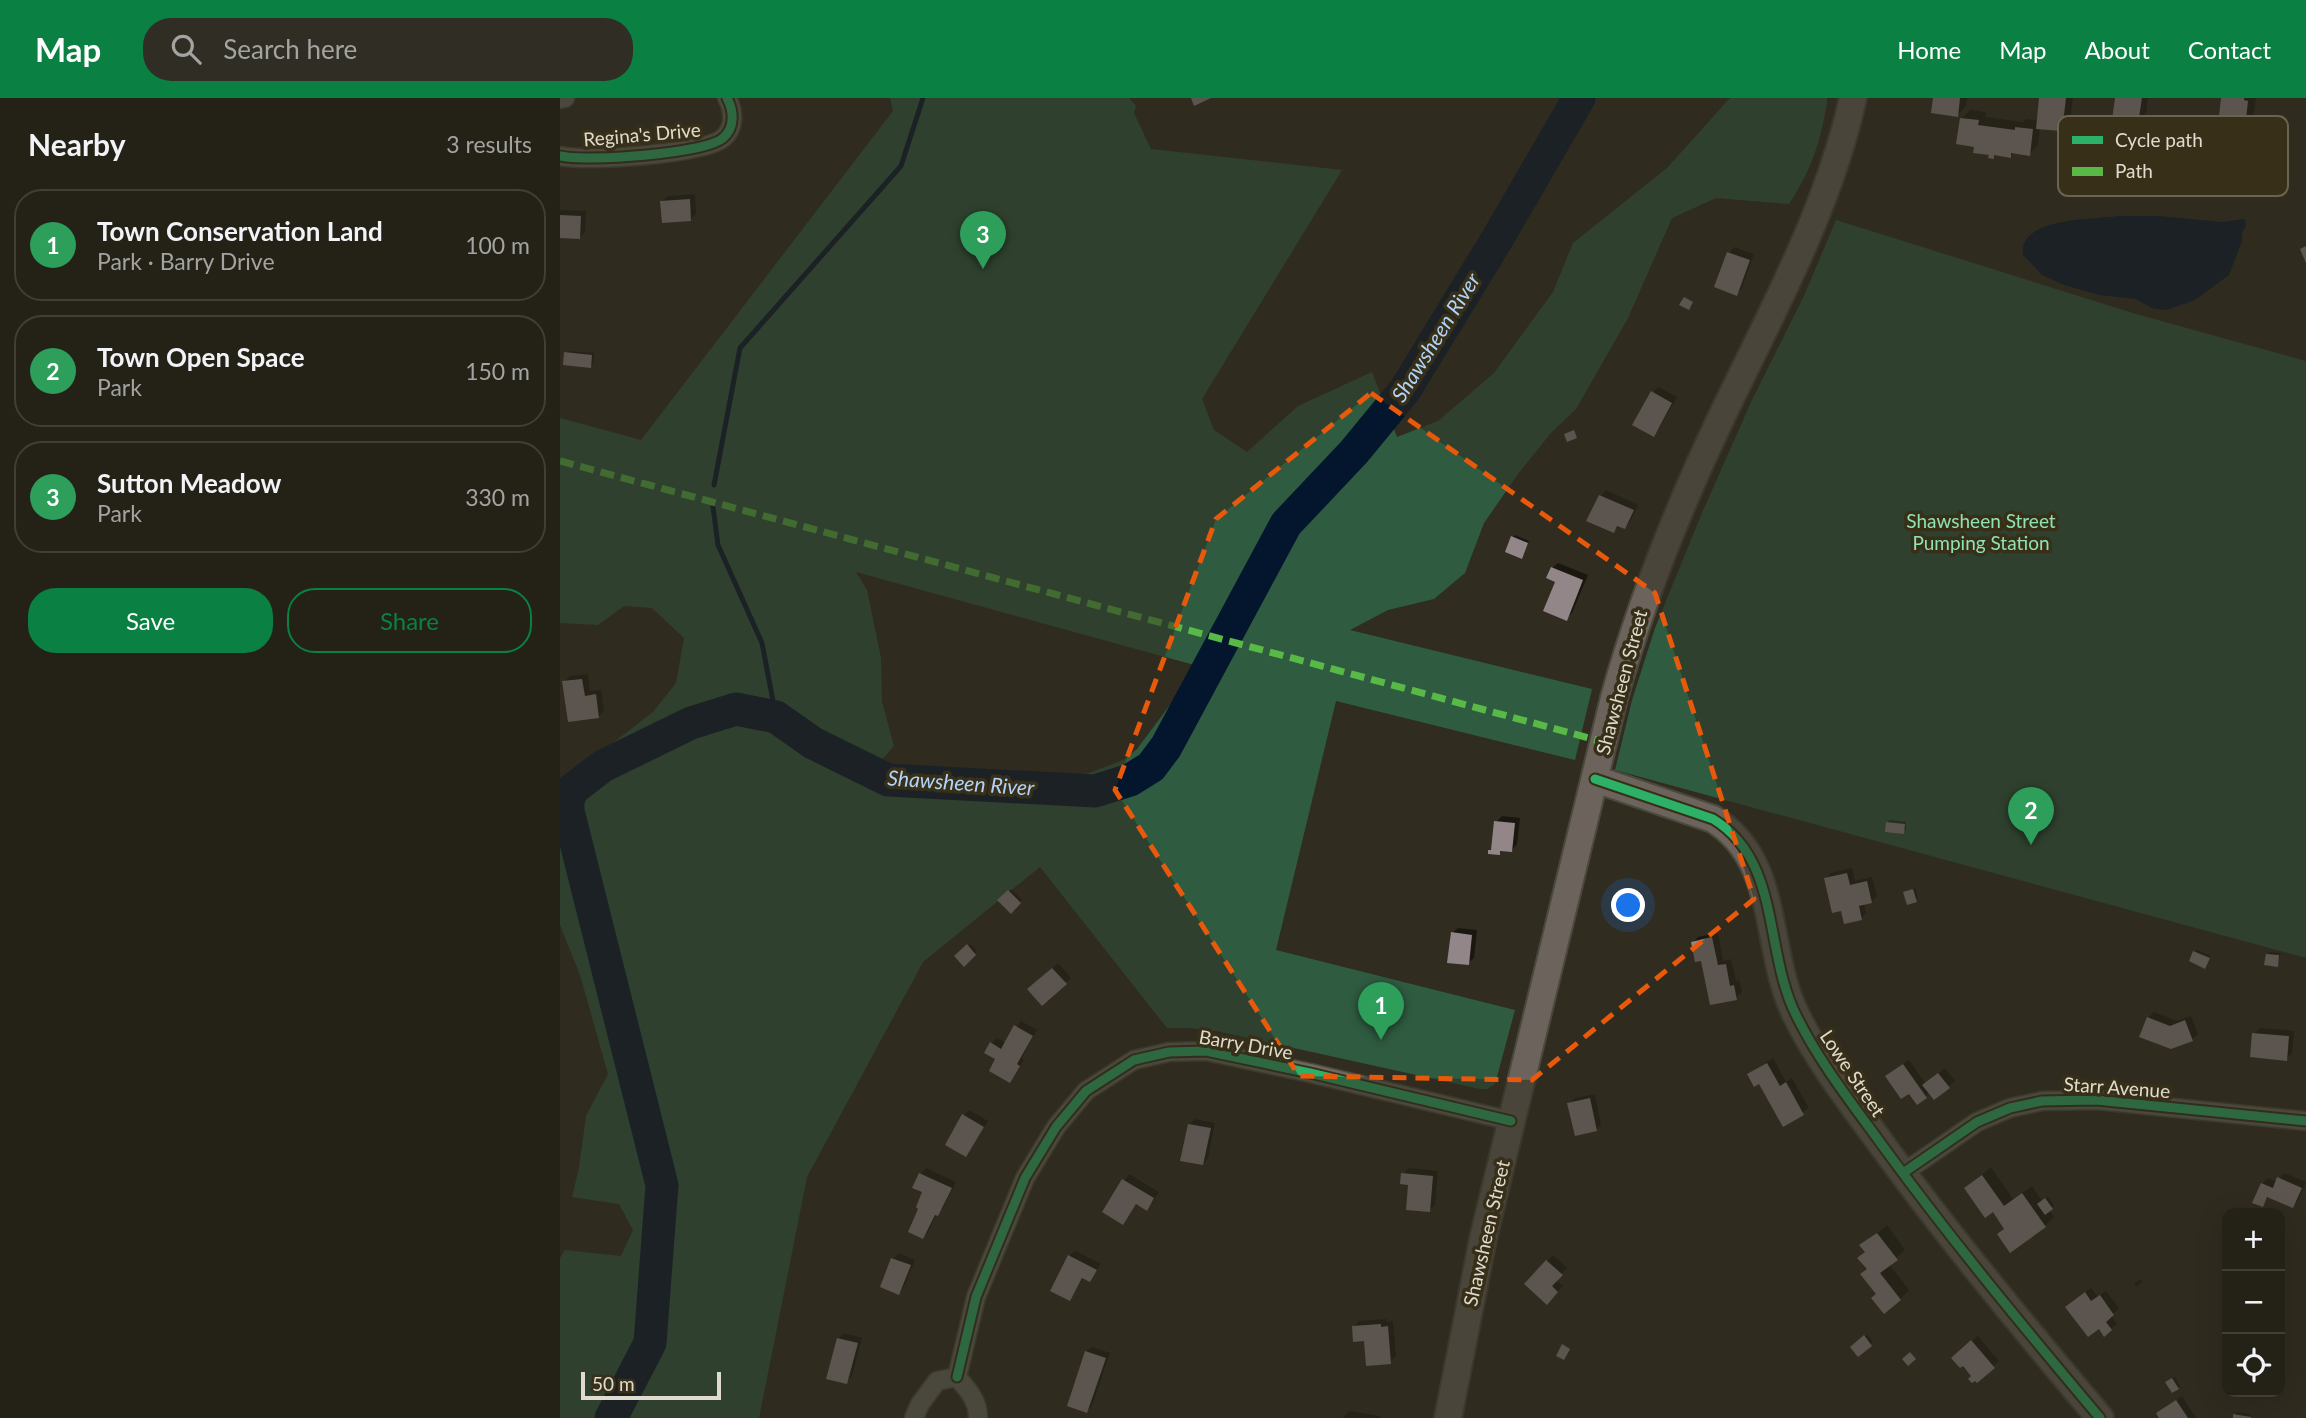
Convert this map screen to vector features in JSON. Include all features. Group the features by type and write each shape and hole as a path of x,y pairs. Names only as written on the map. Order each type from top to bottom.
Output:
{"main road":[{"name":"Shawsheen Street","path":"1448,1418 1483,1239 1618,685 1655,566 1697,468 1808,235 1840,150 1853,98"},
{"name":"Lowe Street","path":"1595,779 1713,819 1729,830 1743,845 1759,873 1779,970 1791,1006 1829,1072 1963,1252 2100,1418"}],"street":[{"path":"560,99 565,98"},
{"name":"Regina's Drive","path":"560,156 584,158 642,155 710,145 724,138 730,127 732,113 727,98"},
{"name":"Barry Drive","path":"957,1377 976,1297 1025,1178 1056,1127 1086,1091 1134,1060 1168,1052 1206,1051 1511,1121"},
{"name":"Starr Avenue","path":"1903,1173 1977,1122 2010,1108 2042,1101 2095,1100 2306,1121"},
{"path":"914,1418 920,1404 937,1381 957,1377 974,1397 978,1418"}],"highlighted area":[{"path":"1371,393 1655,593 1754,899 1532,1080 1299,1076 1115,790 1216,519"}],"green space":[{"path":"890,98 1129,98 1136,106 1134,113 1151,149 1342,170 1202,399 1214,430 1247,452 1298,406 1372,372 1397,437 1438,421 1494,373 1553,292 1573,243 1667,168 1730,98 1827,98 1822,130 1814,155 1789,204 1716,198 1672,218 1628,318 1576,409 1551,433 1484,523 1465,573 1434,599 1388,610 1350,630 1592,689 1575,760 1336,701 1276,950 1515,1010 1495,1084 1487,1089 1480,1089 1216,1031 1167,1028 1040,867 923,962 807,1177 759,1418 560,1418 560,1258 565,1250 621,1256 633,1230 619,1204 572,1197 586,1116 608,1074 580,975 560,925 560,784 653,712 676,683 684,638 652,608 624,606 598,625 560,623 560,418 641,440 893,111","holes":["856,572 1199,666 1137,749 1123,760 1089,773 1039,789 1011,784 910,788 889,784 869,774 894,746 882,702 881,658 867,590"]},
{"name":"Shawsheen Street Pumping Station","path":"1836,220 2136,314 2306,361 2306,958 1615,770 1632,700 1655,628 1752,400 1804,296"}],"water":[{"path":"2118,216 2159,216 2222,222 2245,219 2246,226 2229,275 2195,300 2167,310 2154,309 2135,299 2099,295 2064,285 2042,275 2023,255 2025,242 2032,233 2045,227 2060,222"}],"building":[{"path":"1191,98 1211,98 1194,106"},
{"path":"1933,98 1960,98 1958,117 1931,113"},
{"path":"2039,98 2066,98 2064,116 2058,116 2058,131 2036,129"},
{"path":"2115,98 2142,98 2139,116 2113,116"},
{"path":"2221,98 2244,98 2248,101 2246,116 2219,116"},
{"path":"1960,118 1979,120 1978,125 2015,130 2015,127 2033,129 2030,156 2011,153 2011,158 1994,155 1994,159 1988,158 1989,155 1973,153 1974,147 1956,144"},
{"path":"690,199 691,221 662,223 660,201"},
{"path":"560,215 581,216 580,239 560,238"},
{"path":"2306,246 2306,263 2300,249"},
{"path":"1727,252 1750,260 1737,296 1714,287"},
{"path":"1684,297 1693,302 1689,310 1679,305"},
{"path":"564,352 592,355 591,368 563,365"},
{"path":"1651,391 1672,403 1654,437 1632,425"},
{"path":"1574,430 1577,438 1567,442 1564,434"},
{"path":"1599,495 1634,510 1625,529 1617,526 1614,533 1586,521"},
{"path":"1511,536 1528,543 1522,559 1505,552"},
{"path":"1551,567 1583,580 1567,621 1543,611 1555,582 1546,578"},
{"path":"582,679 585,696 596,694 599,718 568,722 562,681"},
{"path":"1494,821 1515,823 1512,852 1488,854 1488,850 1491,850"},
{"path":"1886,822 1905,824 1904,834 1885,832"},
{"path":"1847,873 1850,885 1867,881 1872,903 1859,906 1862,920 1844,924 1841,911 1832,913 1824,878"},
{"path":"1913,889 1917,902 1907,905 1903,892"},
{"path":"1008,890 1021,903 1011,914 997,900"},
{"path":"1451,932 1472,935 1469,965 1447,963"},
{"path":"1712,937 1718,965 1726,964 1730,986 1734,985 1737,1000 1710,1005 1701,961 1695,962 1691,942"},
{"path":"967,944 976,955 964,967 954,956"},
{"path":"2193,951 2210,958 2205,969 2189,961"},
{"path":"2266,954 2279,955 2278,967 2264,965"},
{"path":"1052,968 1067,984 1042,1006 1027,989"},
{"path":"2147,1017 2170,1026 2185,1020 2193,1041 2171,1049 2139,1037"},
{"path":"1014,1025 1033,1036 1010,1083 989,1071 995,1059 984,1053 990,1042 1001,1049"},
{"path":"2252,1033 2289,1036 2287,1061 2250,1057"},
{"path":"1767,1063 1780,1086 1786,1082 1804,1115 1783,1127 1759,1084 1754,1087 1747,1074"},
{"path":"1903,1064 1927,1098 1917,1105 1909,1094 1901,1099 1885,1076"},
{"path":"1938,1073 1950,1088 1934,1100 1922,1085"},
{"path":"1590,1098 1597,1131 1575,1136 1567,1103"},
{"path":"962,1114 984,1127 966,1157 945,1145"},
{"path":"1188,1124 1211,1128 1203,1165 1180,1161"},
{"path":"919,1173 952,1188 923,1239 908,1232 922,1192 912,1188"},
{"path":"1401,1173 1433,1176 1430,1212 1406,1210 1408,1185 1400,1184"},
{"path":"1982,1175 2004,1206 2022,1193 2046,1227 2010,1253 1997,1234 2004,1229 1993,1212 1985,1218 1964,1188"},
{"path":"2277,1177 2302,1188 2293,1208 2267,1197 2263,1207 2252,1203 2261,1183 2273,1188"},
{"path":"1122,1179 1154,1198 1147,1211 1136,1204 1123,1225 1102,1212"},
{"path":"2045,1198 2053,1209 2045,1215 2037,1204"},
{"path":"1877,1233 1898,1260 1880,1273 1901,1300 1884,1314 1871,1298 1876,1294 1860,1274 1867,1269 1857,1258 1865,1252 1859,1245"},
{"path":"1068,1255 1097,1270 1090,1282 1082,1278 1070,1301 1050,1291"},
{"path":"891,1258 911,1265 899,1295 880,1287"},
{"path":"1546,1260 1563,1275 1552,1286 1558,1292 1547,1305 1524,1284"},
{"path":"2085,1292 2091,1301 2100,1295 2114,1315 2106,1322 2112,1330 2104,1337 2099,1329 2088,1337 2065,1307"},
{"path":"1381,1324 1381,1327 1388,1326 1391,1364 1366,1366 1364,1341 1353,1342 1352,1326"},
{"path":"1864,1335 1872,1346 1858,1357 1850,1347"},
{"path":"837,1338 858,1343 847,1384 826,1379"},
{"path":"1971,1340 1995,1368 1977,1383 1972,1383 1968,1379 1971,1376 1963,1366 1960,1368 1951,1358"},
{"path":"1562,1344 1570,1349 1564,1360 1556,1356"},
{"path":"1085,1351 1106,1358 1087,1413 1067,1406"},
{"path":"1910,1352 1916,1359 1908,1366 1902,1359"},
{"path":"2172,1378 2179,1389 2172,1393 2165,1382"},
{"path":"2176,1400 2188,1418 2159,1418 2156,1413"},
{"path":"2233,1414 2251,1417 2251,1418 2233,1418"}],"waterway":[{"path":"714,485 740,348 901,166 923,98"},
{"name":"Shawsheen River","path":"611,1418 650,1343 662,1185 568,811 568,799 573,789 603,766 691,723 736,709 776,717 813,743 888,780 1095,791 1130,780 1151,767 1166,747 1286,524 1354,452 1405,390 1579,98"},
{"path":"713,507 718,545 762,643 776,717"}],"marked path":[{"path":"560,461 1604,742"}],"cycle path":[{"path":"560,156 593,158 644,155 712,144 723,138 730,129 732,114 727,98"},
{"path":"1595,779 1713,819 1735,837 1750,858 1761,883 1786,991 1817,1052 1937,1218 2100,1418"},
{"path":"957,1377 976,1297 1025,1178 1056,1127 1086,1091 1134,1060 1169,1052 1206,1051 1511,1121"},
{"path":"1903,1173 1977,1122 2010,1108 2042,1101 2096,1100 2306,1121"}],"place":[{"name":"Sutton Meadow","path":"983,269"},
{"name":"Town Open Space","path":"2031,845"},
{"name":"Town Conservation Land","path":"1381,1040"}]}
